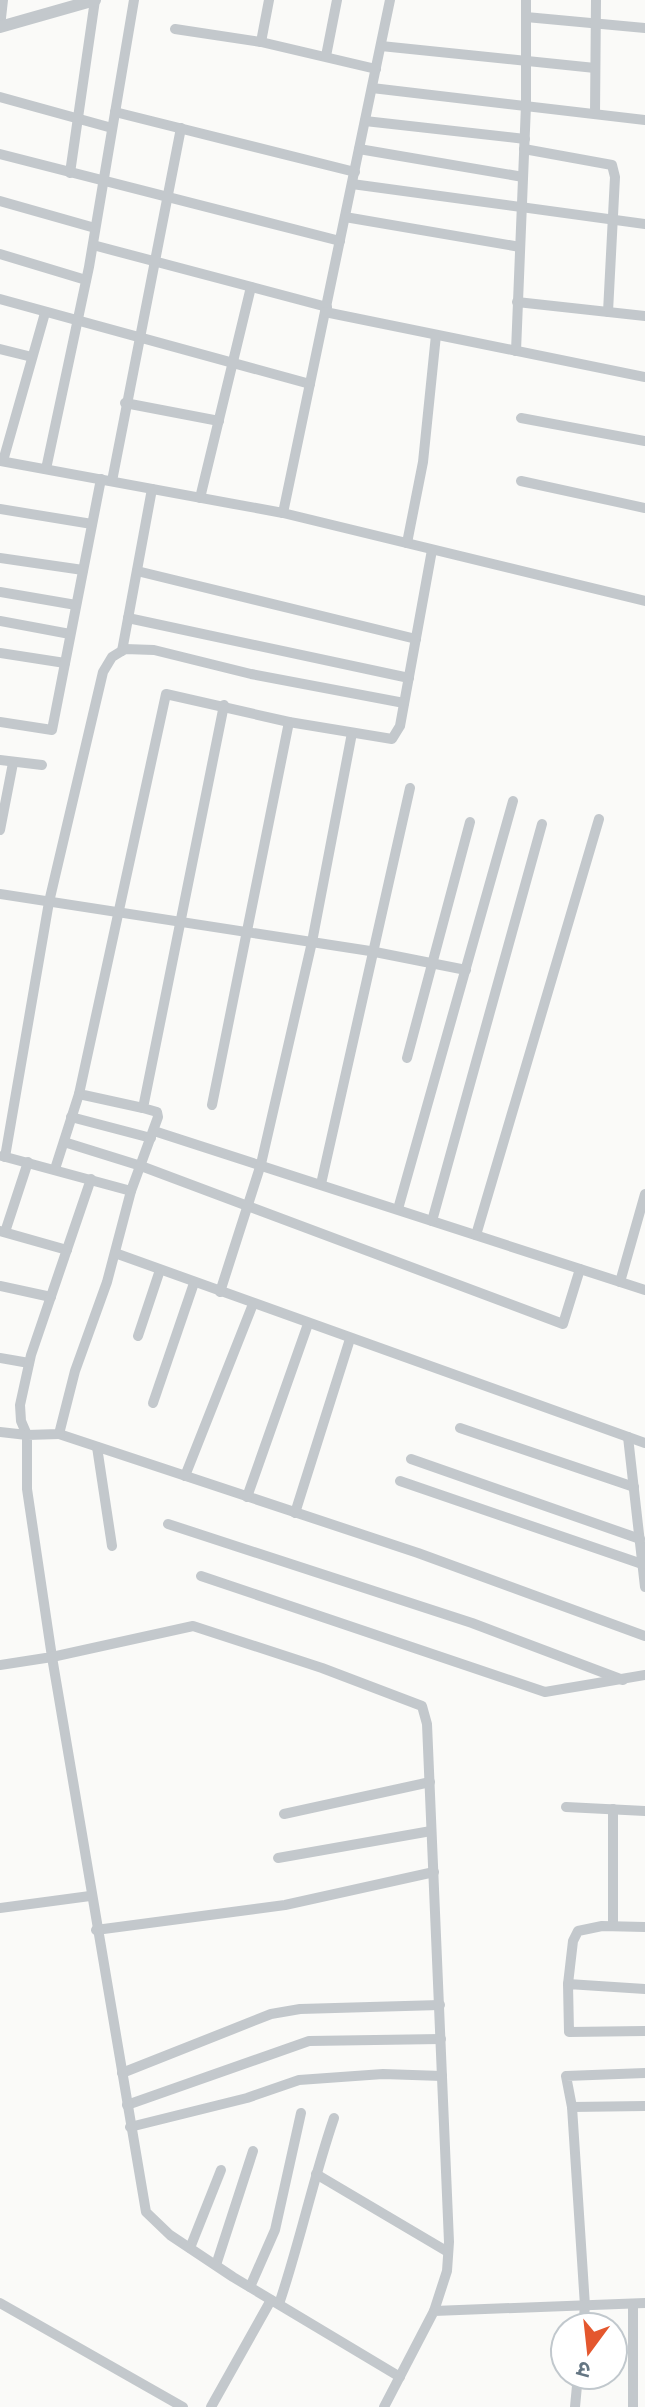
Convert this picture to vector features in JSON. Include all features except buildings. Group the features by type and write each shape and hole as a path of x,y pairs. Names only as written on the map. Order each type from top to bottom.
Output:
{"street":[{"path":"3,0 0,27 49,6 95,0 70,173"},
{"path":"46,469 93,245 134,0"},
{"path":"261,42 269,0"},
{"path":"326,56 337,0"},
{"path":"283,513 390,0"},
{"path":"516,351 526,105 526,0"},
{"path":"595,113 596,0"},
{"path":"526,17 645,28"},
{"path":"175,29 261,42 376,69"},
{"path":"381,46 595,68"},
{"path":"372,88 645,120"},
{"path":"0,97 112,128"},
{"path":"115,112 355,172"},
{"path":"365,121 524,144 612,165 615,177 608,312"},
{"path":"0,722 52,730 92,524 125,403 137,336 170,196 181,128"},
{"path":"359,149 523,177"},
{"path":"0,154 340,241"},
{"path":"352,184 521,210 645,224"},
{"path":"0,201 95,228"},
{"path":"345,217 520,247"},
{"path":"93,245 326,309 436,335 645,377"},
{"path":"0,254 86,280"},
{"path":"200,498 251,287"},
{"path":"0,299 310,384"},
{"path":"517,302 645,316"},
{"path":"45,313 2,461 283,513 645,601"},
{"path":"407,543 423,462 436,335"},
{"path":"0,349 32,357"},
{"path":"125,403 219,421"},
{"path":"521,418 645,441"},
{"path":"521,481 645,508"},
{"path":"122,651 152,489"},
{"path":"0,509 92,524"},
{"path":"55,1169 79,1094 166,694 289,722 392,739 397,735 404,703 432,550"},
{"path":"0,558 83,570"},
{"path":"137,571 416,639"},
{"path":"0,592 76,605"},
{"path":"128,618 409,678"},
{"path":"0,621 70,634"},
{"path":"131,1191 2,1156 49,902 103,672 112,657 122,651 154,650 251,674 404,703"},
{"path":"0,653 65,663"},
{"path":"143,1108 224,705"},
{"path":"212,1105 289,722"},
{"path":"220,1292 261,1164 312,942 352,733"},
{"path":"0,760 42,765"},
{"path":"0,830 13,763"},
{"path":"321,1184 410,788"},
{"path":"398,1209 513,801"},
{"path":"476,1235 599,819"},
{"path":"407,1058 470,822"},
{"path":"432,1221 542,824"},
{"path":"0,894 375,952 466,970"},
{"path":"59,1434 75,1371 115,1253 131,1191 153,1135 157,1112 79,1094"},
{"path":"71,1117 261,1164 645,1291"},
{"path":"64,1142 141,1166 563,1324 580,1269"},
{"path":"28,1162 3,1231 67,1250"},
{"path":"91,1179 29,1363 20,1405 21,1421 27,1435 27,1489 52,1657 90,1896 146,2212 216,2265 400,2377"},
{"path":"620,1282 645,1194"},
{"path":"115,1253 645,1443"},
{"path":"138,1336 160,1270"},
{"path":"153,1403 194,1283"},
{"path":"0,1286 51,1297"},
{"path":"185,1476 253,1304"},
{"path":"247,1497 308,1324"},
{"path":"295,1513 350,1339"},
{"path":"0,1358 29,1363"},
{"path":"460,1428 634,1487"},
{"path":"0,1432 59,1434 418,1553 645,1636"},
{"path":"628,1437 645,1587"},
{"path":"97,1447 112,1546"},
{"path":"411,1459 640,1539"},
{"path":"400,1481 642,1564"},
{"path":"168,1524 472,1623 623,1680"},
{"path":"201,1576 545,1692 645,1675"},
{"path":"0,1665 52,1657 193,1626 209,1629 422,1706 427,1724 440,2005 447,2271 434,2311 384,2407"},
{"path":"284,1814 430,1782"},
{"path":"566,1807 645,1811"},
{"path":"613,1809 613,1926"},
{"path":"278,1858 431,1831"},
{"path":"96,1930 285,1905 434,1872"},
{"path":"0,1908 90,1896"},
{"path":"645,1927 613,1926 578,1931 573,1941 568,1984 569,2032 645,2031"},
{"path":"568,1984 645,1989"},
{"path":"122,2073 271,2014 300,2009 440,2005"},
{"path":"127,2105 309,2041 441,2039"},
{"path":"585,2311 572,2107 566,2076 645,2073"},
{"path":"130,2127 247,2098 299,2080 358,2075 442,2076"},
{"path":"572,2107 645,2106"},
{"path":"250,2287 275,2230 301,2113"},
{"path":"211,2407 275,2302 303,2232 316,2174 334,2118"},
{"path":"216,2265 238,2206 253,2151"},
{"path":"190,2248 221,2170"},
{"path":"316,2174 448,2252"},
{"path":"0,2303 183,2407"},
{"path":"434,2311 639,2303 633,2407"}]}
